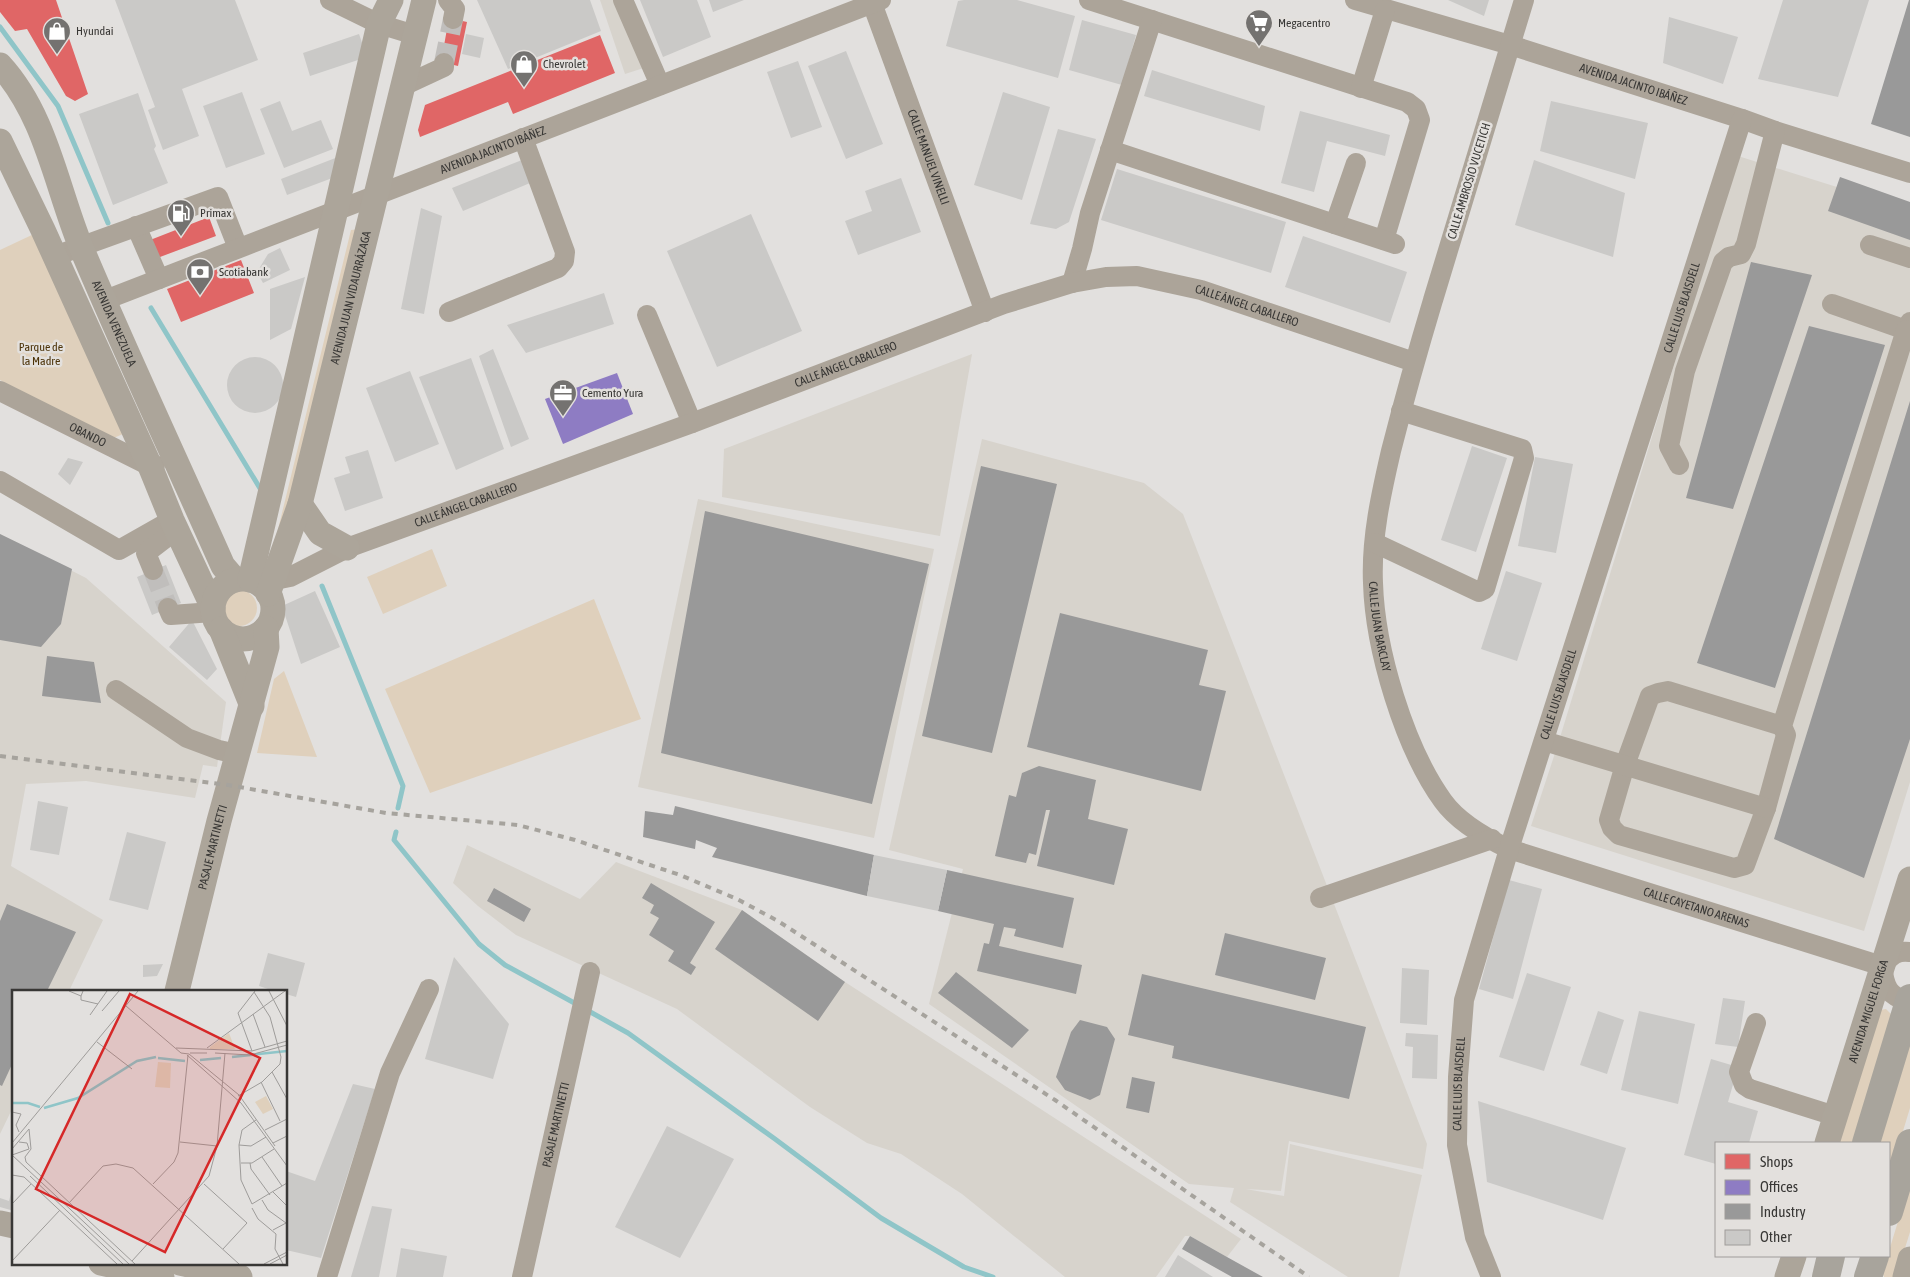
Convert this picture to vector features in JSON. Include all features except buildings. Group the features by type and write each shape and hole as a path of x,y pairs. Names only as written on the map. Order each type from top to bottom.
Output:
{"highway":[{"path":"1866,1142 1910,1001"},
{"path":"1890,1209 1910,1143"},
{"path":"1826,1277 1831,1257"},
{"path":"1868,1277 1875,1257"}],"main road":[{"path":"264,591 222,587 214,600 216,616 229,636 249,638 258,634 264,591 319,288 379,24 391,0"},
{"name":"AVENIDA JUAN VIDAURRÁZAGA","path":"264,591 300,504 424,0"},
{"name":"AVENIDA VENEZUELA","path":"0,65 18,87 32,111 81,246 223,566 264,591"},
{"path":"0,141 55,256 150,466 174,525 216,616 252,706"},
{"path":"319,288 351,295"},
{"path":"300,504 320,533 347,548"},
{"name":"PASAJE MARTINETTI","path":"177,990 237,754 267,647 264,591"},
{"name":"AVENIDA MIGUEL FORGA","path":"1826,1142 1910,879"},
{"path":"1787,1277 1794,1257"},
{"path":"1904,1277 1910,1259"},
{"path":"107,1264 162,1277"},
{"path":"184,1264 240,1277"}],"street":[{"path":"330,0 379,24 415,35"},
{"path":"623,0 660,85"},
{"path":"1089,0 1407,102 1416,109 1420,120 1390,242 1110,150"},
{"name":"AVENIDA JACINTO IBÁÑEZ","path":"1355,0 1510,45 1910,173"},
{"name":"CALLE AMBROSIO VUCETICH","path":"1414,362 1524,0"},
{"name":"AVENIDA JACINTO IBÁÑEZ","path":"105,300 876,1"},
{"name":"CALLE MANUEL VINELLI","path":"876,1 985,312"},
{"path":"1361,88 1385,10"},
{"path":"1072,283 1090,213 1152,20"},
{"path":"401,88 444,67 444,63"},
{"name":"CALLE LUIS BLAISDELL","path":"1491,1277 1475,1237 1457,1145 1458,1077 1464,1000 1509,849 1742,119"},
{"path":"1679,466 1669,446 1685,371 1723,262 1729,257 1740,254 1746,244 1775,131"},
{"path":"449,312 558,268 564,261 565,252 523,138"},
{"path":"1334,224 1356,163"},
{"path":"55,256 218,196 238,248"},
{"path":"136,226 159,279"},
{"path":"1870,245 1910,258"},
{"name":"CALLE ÁNGEL CABALLERO","path":"264,591 347,548 692,423 985,312 1072,283 1106,277 1137,276 1166,281 1201,290 1414,362"},
{"path":"1782,726 1668,691 1658,692 1650,696 1625,765 1610,820 1612,828 1619,835 1734,868 1745,865 1766,808 1786,735 1782,726 1908,326 1832,304"},
{"path":"647,315 692,423"},
{"name":"CALLE JUAN BARCLAY","path":"1414,362 1380,499 1373,583 1378,629 1389,682 1408,736 1428,778 1444,802 1470,826 1509,849"},
{"name":"OBANDO","path":"0,391 150,466"},
{"path":"1375,543 1479,592 1485,589 1524,458 1522,449 1401,411"},
{"path":"150,466 176,459"},
{"path":"0,481 119,550 174,525"},
{"path":"153,570 146,553 174,525"},
{"path":"168,608 171,615 216,616"},
{"path":"116,690 187,738 219,750 237,754"},
{"path":"1544,741 1766,808"},
{"path":"1320,898 1492,839"},
{"name":"CALLE CAYETANO ARENAS","path":"1509,849 1882,966"},
{"path":"1910,952 1901,951 1892,955 1882,966 1885,984 1892,996 1910,1001"},
{"name":"PASAJE MARTINETTI","path":"522,1277 590,972"},
{"path":"327,1277 390,1073 430,989"},
{"path":"1756,1023 1738,1072 1744,1085 1750,1089 1834,1116"}],"shaded area":[{"path":"600,0 631,0 653,65 625,74"},
{"path":"1738,156 1910,210 1910,782 1864,931 1531,826 1558,744"},
{"path":"972,354 940,536 722,497 724,449"},
{"path":"982,439 1144,483 1183,514 1427,1144 1423,1169 1289,1141 1281,1191 1246,1189 1284,1196 1290,1144 1422,1175 1399,1277 1348,1277 1230,1202 1234,1188 1189,1184 929,1004 963,869 889,850"},
{"path":"698,499 934,549 874,838 638,787"},
{"path":"0,534 86,578 226,702 217,767 203,765 195,798 86,781 26,784 11,866 103,920 69,990 12,990 12,1109 0,1134"},
{"path":"467,845 580,899 616,862 742,910 845,982 1241,1239 1227,1257 1190,1236 1185,1236 1156,1277 1065,1277 962,1194 901,1154 867,1143 810,1107 677,1009 516,935 478,906 453,883"}],"green space":[{"path":"361,229 296,492 272,554 351,230"},
{"name":"Parque de la Madre","path":"34,234 123,434 109,440 0,380 0,250"},
{"path":"432,549 447,586 383,614 367,577"},
{"path":"239,590 246,591 252,595 256,601 256,615 252,621 246,625 239,626 232,625 226,621 222,615 221,608 222,601 226,595 232,591"},
{"path":"594,599 641,719 430,793 385,689"},
{"path":"284,671 317,757 257,753 274,679"},
{"path":"1886,1009 1891,1014 1855,1142 1836,1142 1880,1010"},
{"path":"1910,1033 1910,1108 1890,1174 1890,1142 1876,1142"},
{"path":"1910,1182 1910,1232 1896,1277 1884,1277 1882,1271 1887,1257 1890,1257 1890,1248"}],"waterway":[{"path":"0,27 58,106 108,223"},
{"path":"151,308 261,490"},
{"path":"322,586 403,786 398,808"},
{"path":"396,832 394,840 479,944 505,965 578,1005"},
{"path":"585,1009 628,1033 881,1218 964,1267 993,1277"}],"tunnel":[{"path":"444,63 453,19"},
{"path":"153,570 168,608"}],"railway":[{"path":"0,756 228,785 386,813 518,825 575,840 680,875 737,899 778,921 1055,1100 1309,1277"}],"place":[{"name":"Megacentro","path":"1259,47"},
{"name":"Hyundai","path":"57,55"},
{"name":"Chevrolet","path":"524,88"},
{"name":"Primax","path":"181,237"},
{"name":"Scotiabank","path":"200,296"},
{"name":"Cemento Yura","path":"563,417"}]}
